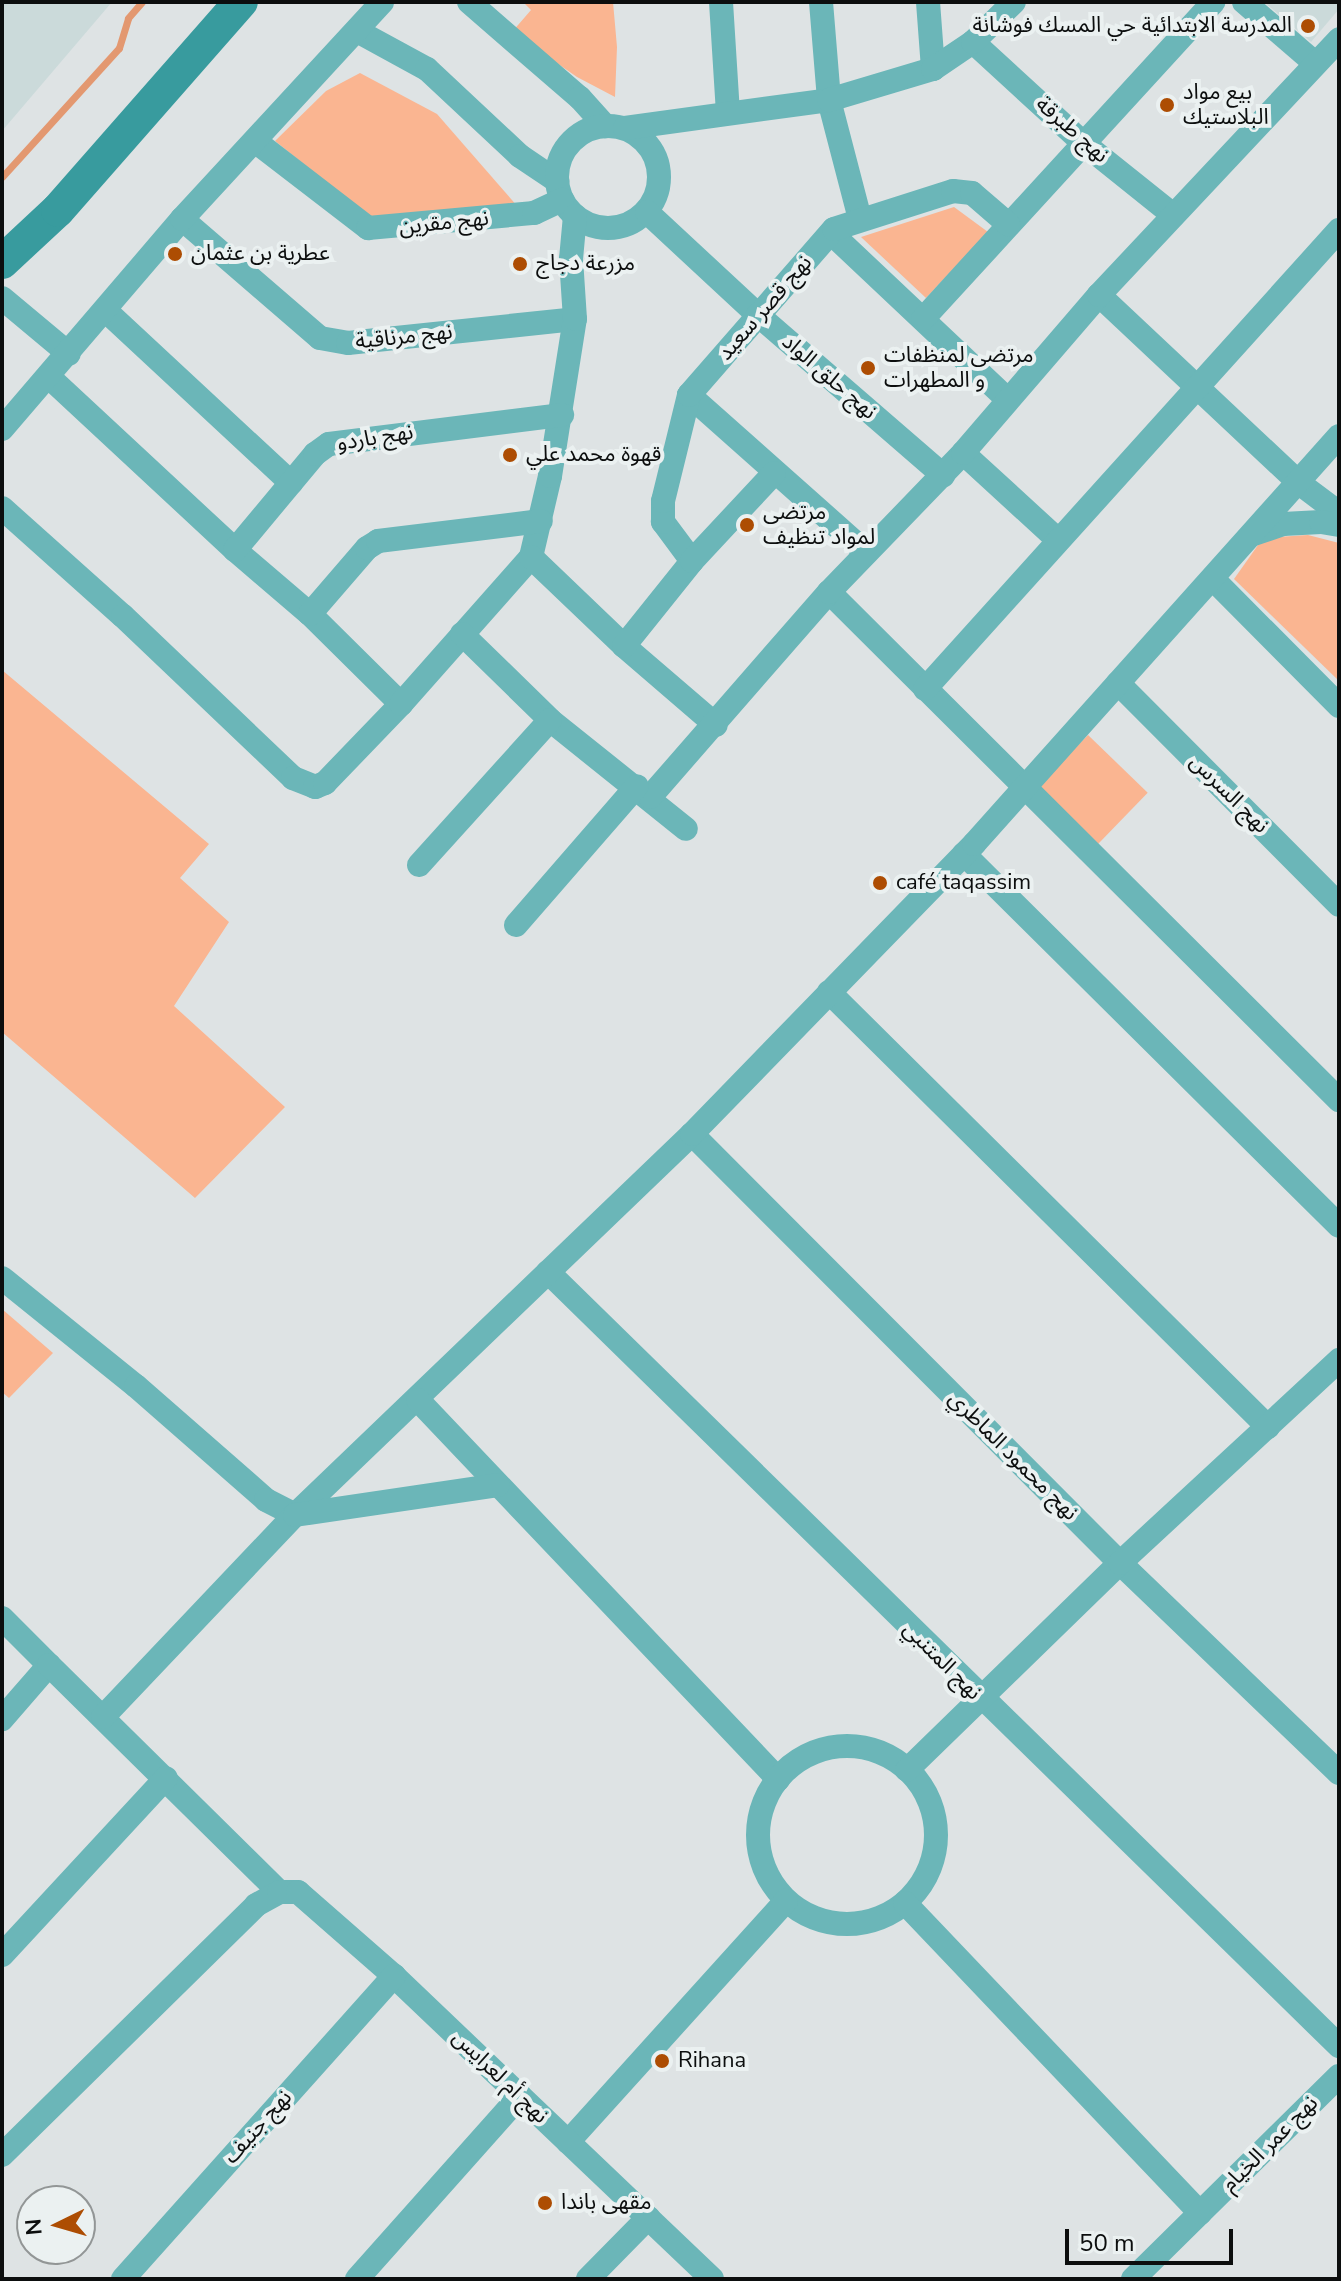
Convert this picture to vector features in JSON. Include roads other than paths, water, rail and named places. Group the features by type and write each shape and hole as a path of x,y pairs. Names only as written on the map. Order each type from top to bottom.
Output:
{"street":[{"path":"2,262 58,210 241,2"},
{"path":"2,429 182,219 359,32 382,2"},
{"path":"359,32 427,69 592,227 612,229 631,224 647,212 657,194 660,174 655,155 643,139 615,127 469,2"},
{"path":"721,2 728,113"},
{"path":"821,2 829,100 860,219"},
{"path":"928,2 933,69"},
{"path":"2,508 123,616 293,778 315,787 325,783 401,704 531,557 562,415 575,319 560,161 570,143 586,131 829,100 933,69 973,42 1014,2"},
{"path":"923,319 1213,2"},
{"path":"1244,2 1315,63"},
{"path":"516,925 644,792 716,725 829,592 943,475 1099,295 1339,39"},
{"name":"نهج طبرقة","path":"973,42 1082,142 1173,215"},
{"name":"نهج مقرين","path":"255,141 368,228 534,213 565,199"},
{"name":"نهج قصر سعيد","path":"692,561 663,522 663,501 689,395 831,233 860,219 953,191 972,193 1008,224"},
{"path":"2,289 20,269 58,210"},
{"name":"نهج حلق الواد","path":"647,212 758,315 943,475"},
{"name":"نهج مرناقية","path":"182,219 320,338 348,343 575,319"},
{"path":"925,689 1339,230"},
{"path":"831,233 1008,400"},
{"path":"1099,295 1299,483 1339,513"},
{"path":"2,298 69,354"},
{"path":"105,310 291,483"},
{"path":"49,377 235,550 310,614 401,704"},
{"path":"689,395 866,552"},
{"name":"نهج باردو","path":"235,550 322,448 339,441 562,415"},
{"path":"103,1717 295,1515 692,1134 964,854 1339,436"},
{"path":"963,453 1058,540"},
{"path":"624,646 692,561 774,473"},
{"path":"310,614 367,548 378,541 541,521"},
{"path":"1252,535 1283,524 1321,522 1339,525"},
{"path":"531,557 624,646 716,725"},
{"path":"1213,579 1339,706"},
{"path":"829,592 1339,1100"},
{"path":"462,634 550,720 644,792 686,829"},
{"name":"نهج السرس","path":"1118,683 1339,905"},
{"path":"419,865 550,720"},
{"path":"964,854 1339,1226"},
{"path":"829,992 1268,1427"},
{"name":"نهج محمود الماطري","path":"692,1134 1120,1563 1339,1773"},
{"name":"نهج المتنبي","path":"548,1272 1339,2046"},
{"path":"2,1278 136,1386 266,1500 295,1515 498,1485"},
{"path":"907,1770 1120,1563 1339,1360"},
{"path":"418,1400 778,1779"},
{"name":"نهج أم لعرايس","path":"2,1618 279,1892 298,1892 313,1902 712,2279"},
{"path":"2,1719 49,1665"},
{"path":"840,1746 876,1751 907,1770 928,1801 936,1838 927,1874 905,1903 885,1916 851,1925 816,1919 786,1901 765,1871 758,1836 761,1812 778,1779 806,1756 840,1746"},
{"path":"2,1955 166,1778"},
{"path":"2,2155 256,1905 279,1892"},
{"path":"568,2142 786,1901"},
{"path":"905,1903 1200,2213"},
{"name":"نهج جنيف","path":"123,2279 394,1976"},
{"name":"نهج عمر الخيام","path":"1133,2279 1339,2076"},
{"path":"357,2279 520,2096"},
{"path":"588,2279 648,2218"}],"waterway":[{"path":"2,177 119,48 128,18 142,2"}],"place":[{"name":"المدرسة الابتدائية حي المسك فوشانة","path":"1308,26"},
{"name":"بيع مواد البلاستيك","path":"1167,105"},
{"name":"عطرية بن عثمان","path":"175,254"},
{"name":"مزرعة دجاج","path":"520,264"},
{"name":"مرتضى لمنظفات و المطهرات","path":"868,368"},
{"name":"قهوة محمد علي","path":"510,455"},
{"name":"مرتضى لمواد تنظيف","path":"747,525"},
{"name":"café taqassim","path":"880,883"},
{"name":"Rihana","path":"662,2061"},
{"name":"مقهى باندا","path":"545,2203"}]}
